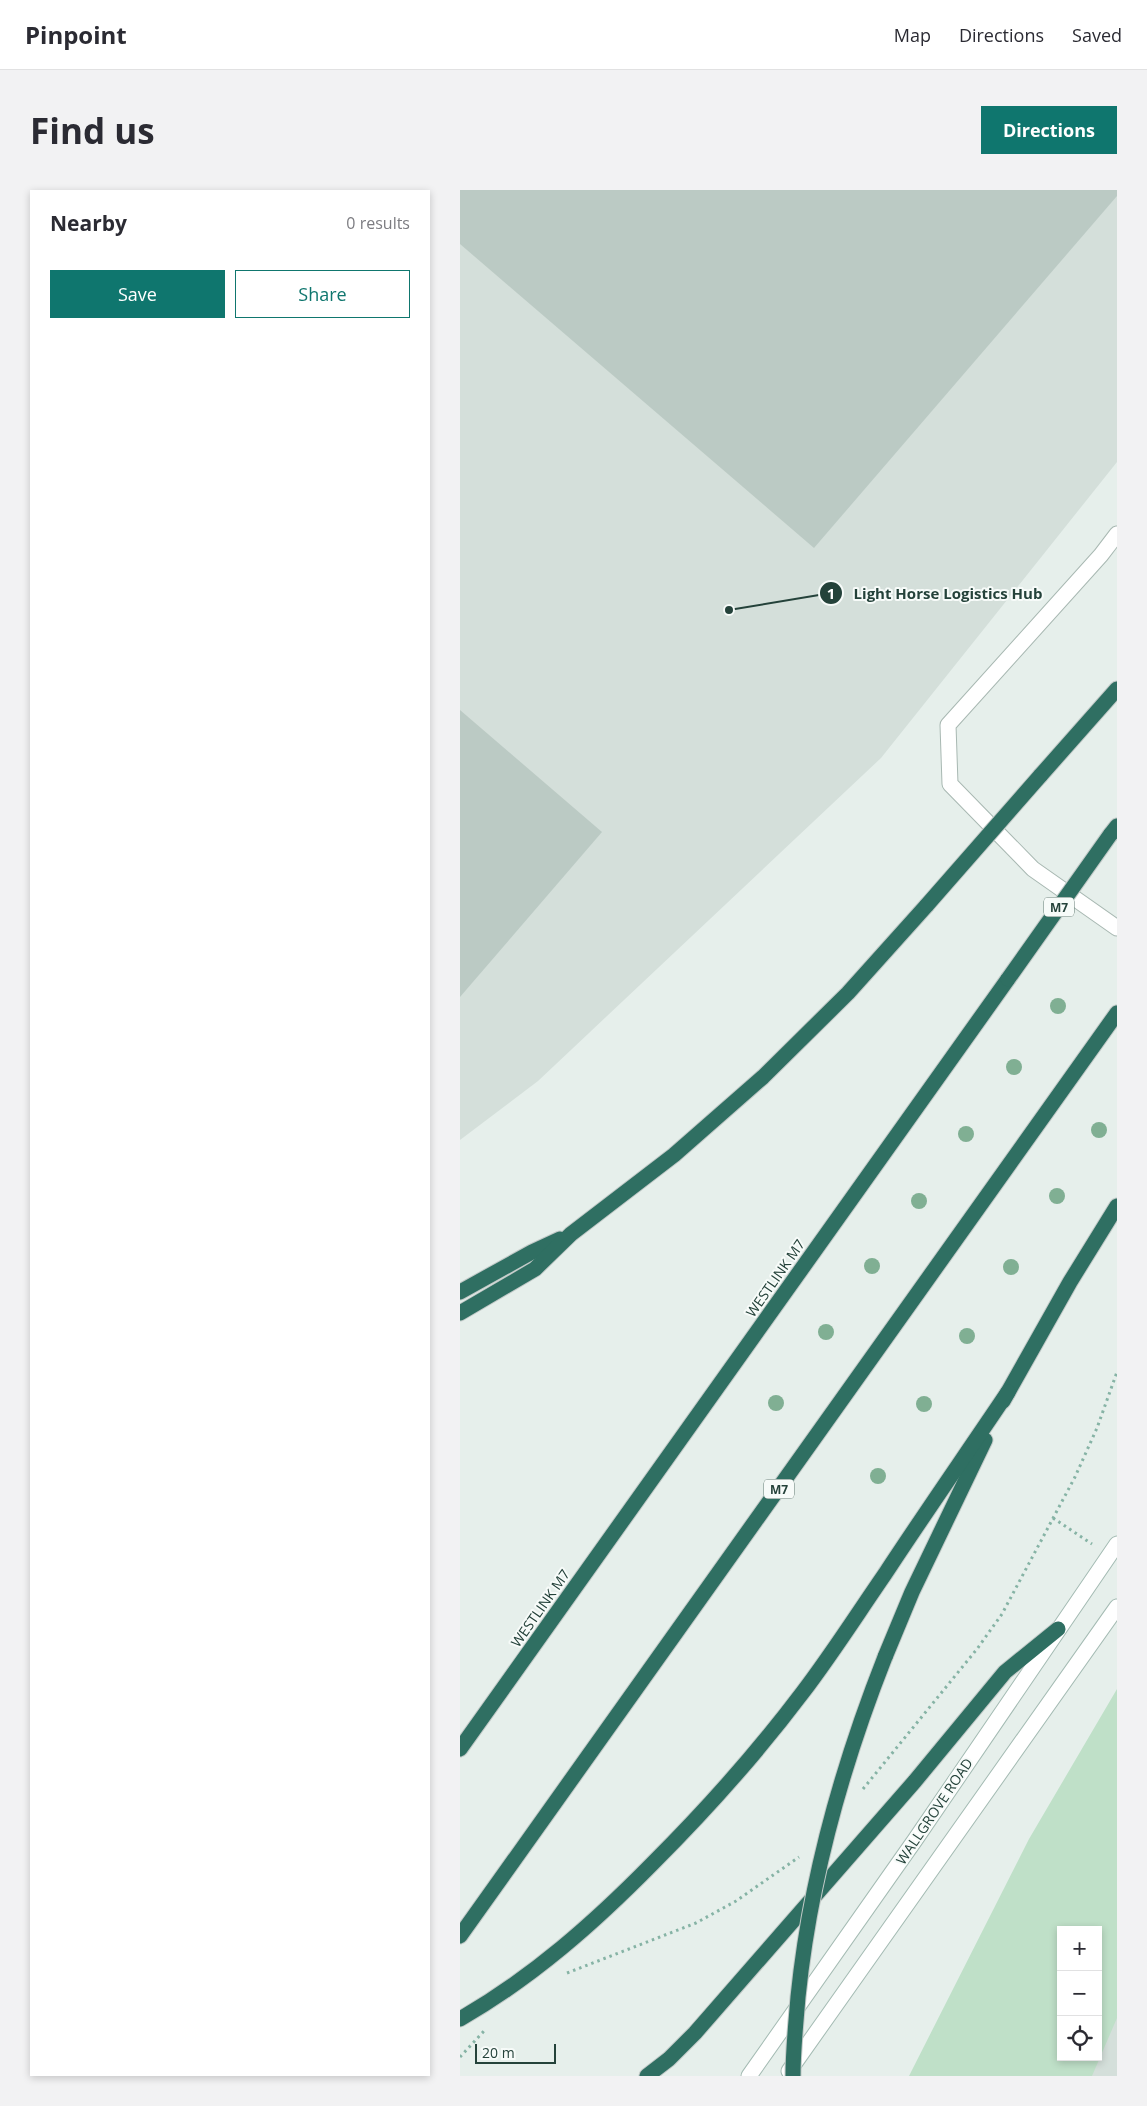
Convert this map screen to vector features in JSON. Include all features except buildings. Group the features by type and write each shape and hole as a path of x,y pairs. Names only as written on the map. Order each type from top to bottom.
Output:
{"highway":[{"path":"460,1313 535,1269 571,1234 674,1155 763,1077 848,993 1117,689"},
{"name":"WESTLINK M7","path":"460,1749 1114,831"},
{"name":"M7","path":"460,1936 1117,1013"},
{"path":"793,2076 793,2055 803,1953 822,1852 848,1756 884,1656 912,1592 1008,1392 1070,1282 1117,1206"},
{"path":"460,1292 532,1252 571,1234"},
{"path":"460,2019 484,2005 551,1958 604,1912 696,1820 741,1769 804,1691 1008,1392"},
{"path":"648,2076 669,2059 695,2033 916,1781 1005,1672 1058,1629"}],"main road":[{"path":"1117,534 1101,555 948,725 950,784 1033,869 1117,928"},
{"name":"WALLGROVE ROAD","path":"748,2076 915,1840 1113,1549"},
{"path":"786,2076 1117,1607"}],"path":[{"path":"1054,1518 1113,1549"}],"shaded area":[{"path":"460,190 1117,190 1117,462 881,758 538,1081 460,1140"},
{"path":"1117,1985 1117,2076 1090,2076 1096,2061 1102,2061 1102,2042"}],"green space":[{"path":"1117,1689 1117,2018 1102,2053 1102,1926 1057,1926 1057,2061 1098,2061 1092,2076 909,2076 1029,1839"}],"place":[{"name":"Light Horse Logistics Hub","path":"729,610"}]}
